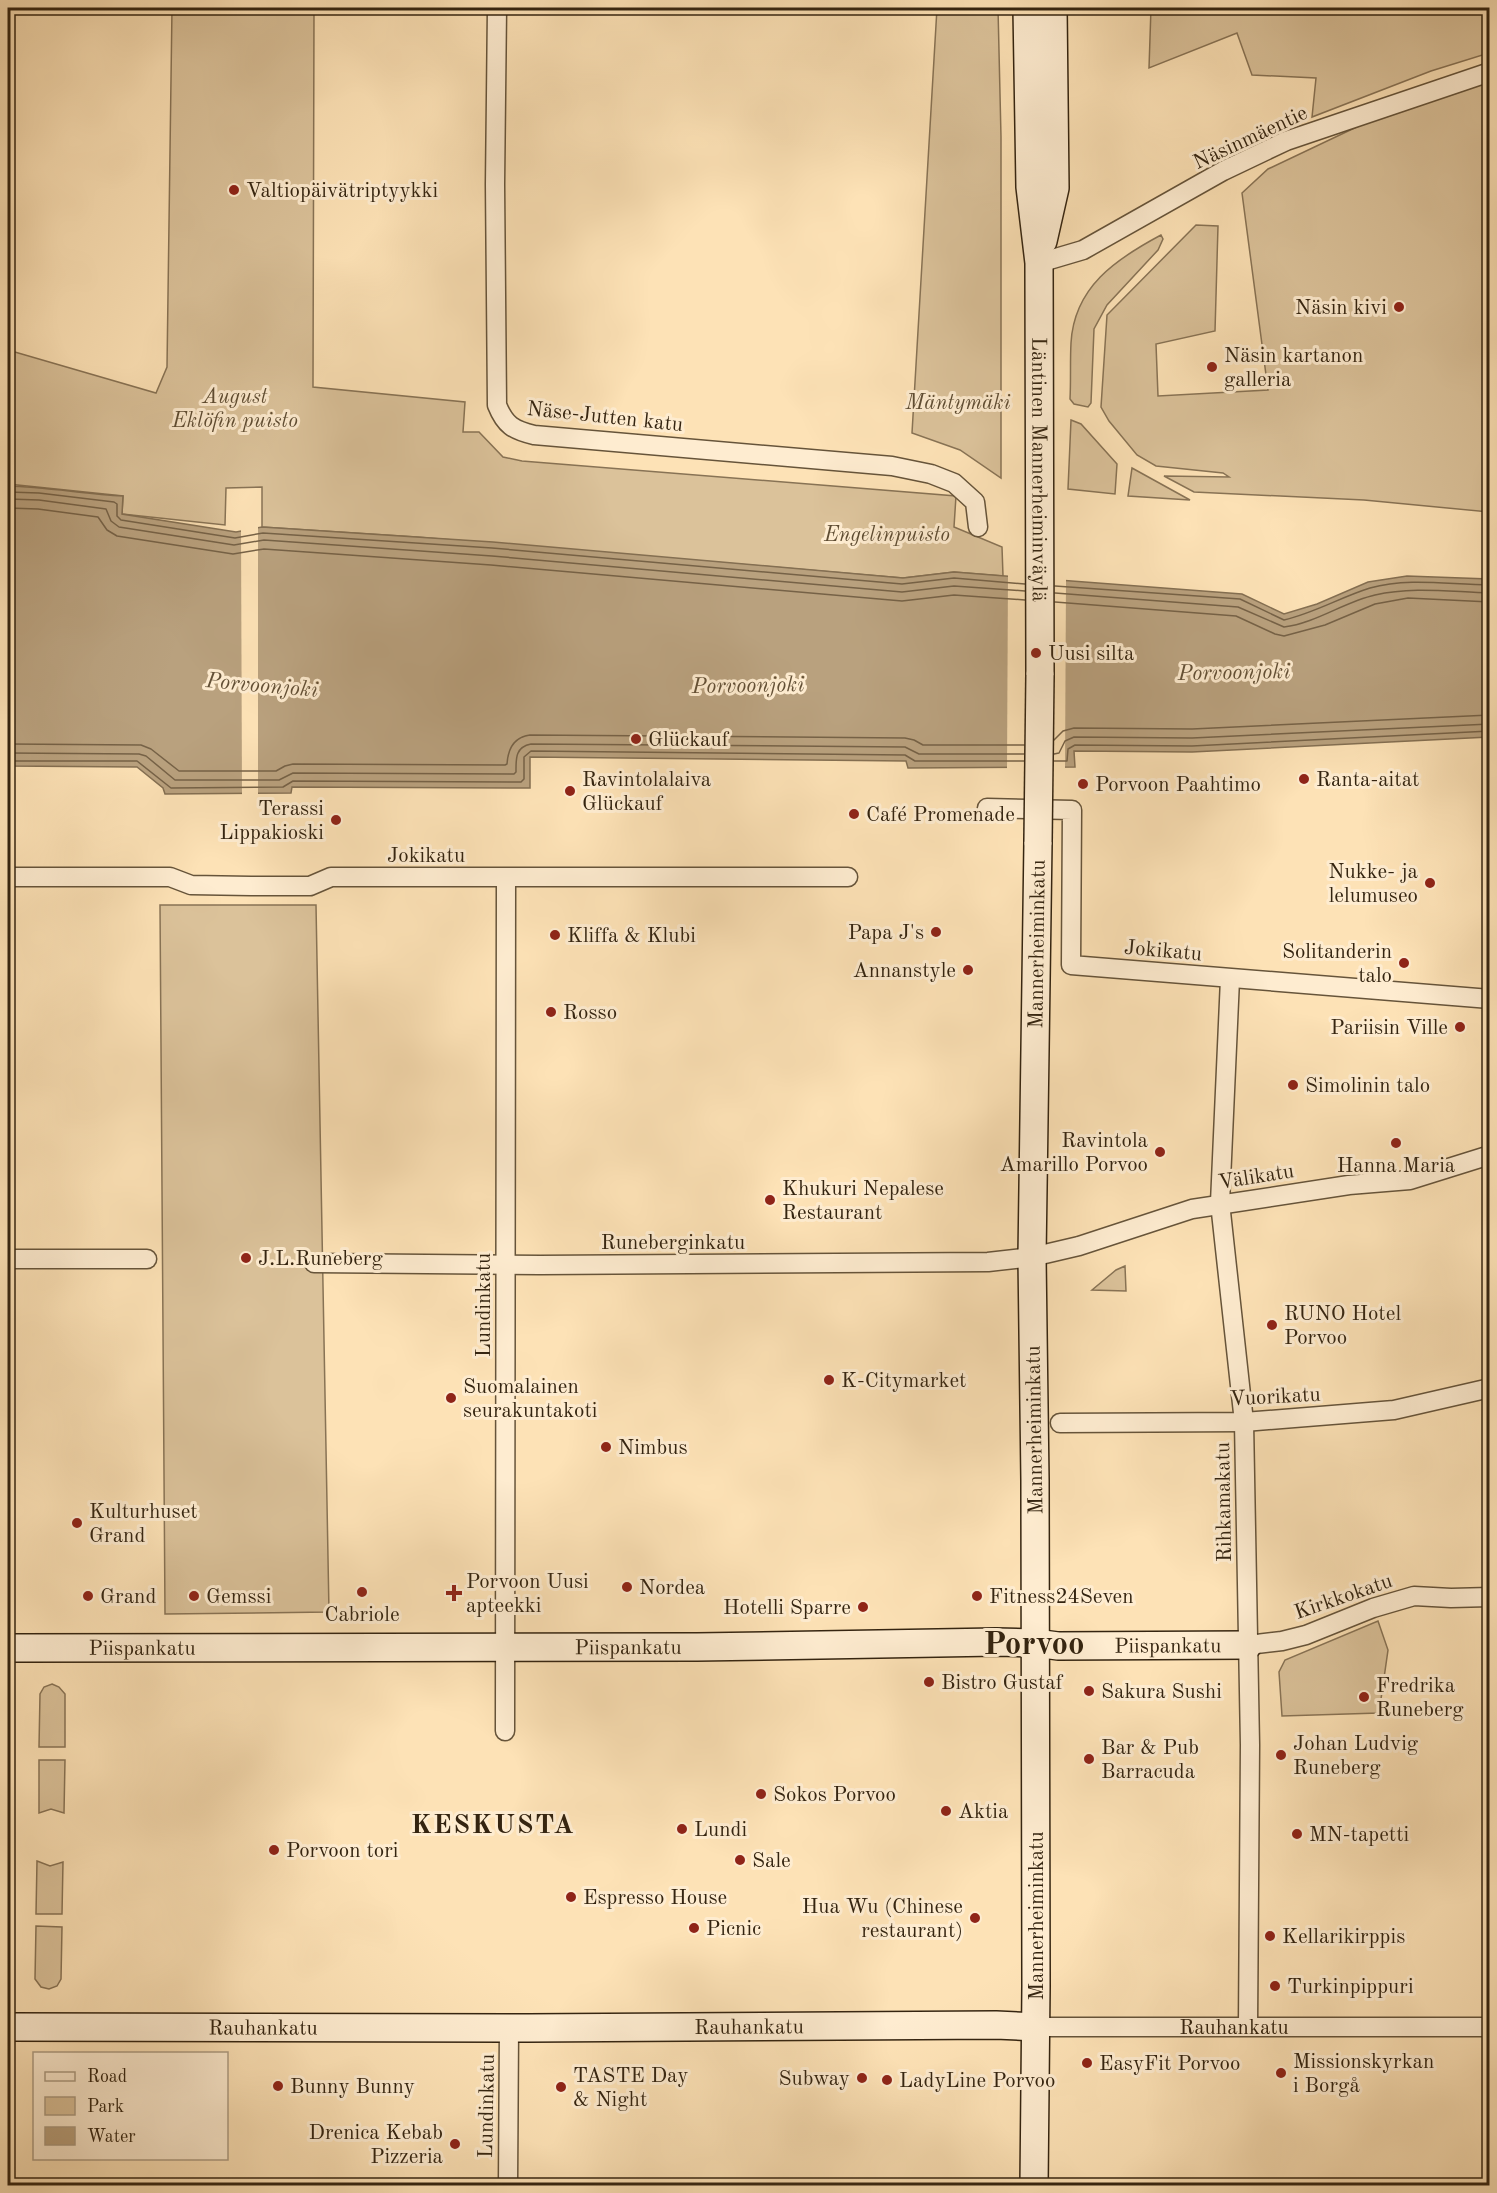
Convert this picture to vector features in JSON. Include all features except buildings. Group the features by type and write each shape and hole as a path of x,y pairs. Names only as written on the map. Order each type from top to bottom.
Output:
{"main road":[{"name":"Läntinen Mannerheiminväylä","path":"1027,8 1029,187 1039,263 1040,675"},
{"name":"Läntinen Mannerheiminväylä","path":"1039,263 1054,188 1053,8"},
{"name":"Mannerheiminkatu","path":"1034,2186 1035,1480 1032,1257 1040,675"},
{"name":"Piispankatu","path":"8,1648 697,1647 996,1641 1058,1646 1248,1646"},
{"name":"Rauhankatu","path":"8,2027 996,2025 1036,2027"}],"street":[{"name":"Näse-Jutten katu","path":"497,8 495,184 497,405 502,416 510,425 519,432 534,435 892,466 921,472 954,483 975,502 978,527"},
{"name":"Näsinmäentie","path":"1039,263 1083,250 1223,171 1286,141 1490,72"},
{"name":"Jokikatu","path":"987,808 1072,810 1071,965 1490,999"},
{"name":"Jokikatu","path":"8,877 170,877 191,885 251,886 310,886 331,877 506,879 848,877"},
{"name":"Lundinkatu","path":"505,1731 506,879"},
{"name":"Rihkamakatu","path":"1230,979 1220,1203 1244,1422 1250,1745 1248,2026"},
{"name":"Välikatu","path":"1032,1257 1079,1246 1192,1209 1348,1185 1410,1180 1490,1155"},
{"name":"Runeberginkatu","path":"314,1263 505,1265 988,1262 1032,1257"},
{"path":"8,1259 147,1259"},
{"name":"Vuorikatu","path":"1060,1423 1244,1422 1394,1410 1490,1388"},
{"name":"Kirkkokatu","path":"1248,1646 1306,1635 1373,1608 1414,1596 1490,1597"},
{"name":"Lundinkatu","path":"508,2186 510,2027"},
{"name":"Rauhankatu","path":"1036,2027 1490,2027"}],"green space":[{"name":"August Eklöfin puisto","path":"172,8 314,8 313,387 465,402 463,432 479,432 503,457 522,461 956,496 954,527 1002,547 1003,576 954,572 903,578 417,537 262,527 262,487 226,488 225,525 122,514 123,496 8,484 8,350 156,393 167,367"},
{"name":"Mäntymäki","path":"937,8 998,8 1001,137 1001,478 960,450 912,433"},
{"path":"1151,8 1489,8 1489,53 1431,71 1312,117 1316,78 1252,75 1237,33 1149,68"},
{"path":"1486,81 1489,84 1489,512 1364,500 1194,492 1164,476 1229,477 1223,473 1156,466 1137,455 1109,421 1101,407 1107,315 1196,225 1218,226 1215,331 1156,344 1158,396 1268,390 1242,193 1268,169 1365,123"},
{"path":"1161,235 1163,239 1158,250 1107,305 1094,329 1091,403 1088,407 1074,404 1070,399 1071,343 1074,323 1080,306 1100,277 1128,254"},
{"path":"1071,420 1081,424 1117,464 1115,494 1068,489"},
{"path":"1132,468 1190,500 1128,496"},
{"path":"160,905 316,905 329,1612 165,1614"},
{"path":"1125,1266 1126,1291 1092,1290 1116,1270"},
{"path":"1378,1621 1388,1650 1379,1713 1282,1716 1279,1672 1285,1660"},
{"path":"52,1684 59,1687 65,1694 65,1747 39,1747 40,1694 44,1687"},
{"path":"39,1760 65,1760 64,1813 51,1809 39,1813"},
{"path":"37,1861 50,1866 63,1862 62,1914 36,1914"},
{"path":"36,1926 62,1927 61,1979 57,1986 49,1989 41,1987 35,1979"}],"water":[{"name":"Porvoonjoki","path":"8,486 123,496 122,514 236,532 262,527 493,542 903,578 954,572 1242,594 1284,614 1317,604 1368,582 1407,576 1489,579 1489,737 1192,752 1074,751 1075,767 908,768 906,761 530,757 530,788 292,787 291,793 165,794 163,788 137,767 8,766"}],"pier":[{"path":"258,524 258,796 242,797 241,528"},
{"path":"1008,573 1066,578 1065,770 1007,771"}],"place":[{"name":"Valtiopäivätriptyykki","path":"234,190"},
{"name":"Näsin kivi","path":"1399,307"},
{"name":"Näsin kartanon galleria","path":"1212,367"},
{"name":"Uusi silta","path":"1036,653"},
{"name":"Glückauf","path":"636,739"},
{"name":"Ranta-aitat","path":"1304,779"},
{"name":"Porvoon Paahtimo","path":"1083,784"},
{"name":"Ravintolalaiva Glückauf","path":"570,791"},
{"name":"Café Promenade","path":"854,814"},
{"name":"Terassi Lippakioski","path":"336,820"},
{"name":"Nukke- ja lelumuseo","path":"1430,883"},
{"name":"Papa J's","path":"936,932"},
{"name":"Kliffa & Klubi","path":"555,935"},
{"name":"Solitanderin talo","path":"1404,963"},
{"name":"Annanstyle","path":"968,970"},
{"name":"Rosso","path":"551,1012"},
{"name":"Pariisin Ville","path":"1460,1027"},
{"name":"Simolinin talo","path":"1293,1085"},
{"name":"Hanna Maria","path":"1396,1143"},
{"name":"Ravintola Amarillo Porvoo","path":"1160,1152"},
{"name":"Khukuri Nepalese Restaurant","path":"770,1200"},
{"name":"J.L.Runeberg","path":"246,1258"},
{"name":"RUNO Hotel Porvoo","path":"1272,1325"},
{"name":"K-Citymarket","path":"829,1380"},
{"name":"Suomalainen seurakuntakoti","path":"451,1398"},
{"name":"Nimbus","path":"606,1447"},
{"name":"Kulturhuset Grand","path":"77,1523"},
{"name":"Nordea","path":"627,1587"},
{"name":"Cabriole","path":"362,1592"},
{"name":"Porvoon Uusi apteekki","path":"454,1593"},
{"name":"Grand","path":"88,1596"},
{"name":"Gemssi","path":"194,1596"},
{"name":"Fitness24Seven","path":"977,1596"},
{"name":"Hotelli Sparre","path":"863,1607"},
{"name":"Bistro Gustaf","path":"929,1682"},
{"name":"Sakura Sushi","path":"1089,1691"},
{"name":"Fredrika Runeberg","path":"1364,1697"},
{"name":"Johan Ludvig Runeberg","path":"1281,1755"},
{"name":"Bar & Pub Barracuda","path":"1089,1759"},
{"name":"Sokos Porvoo","path":"761,1794"},
{"name":"Aktia","path":"946,1811"},
{"name":"Lundi","path":"682,1829"},
{"name":"MN-tapetti","path":"1297,1834"},
{"name":"Porvoon tori","path":"274,1850"},
{"name":"Sale","path":"740,1860"},
{"name":"Espresso House","path":"571,1897"},
{"name":"Hua Wu (Chinese restaurant)","path":"975,1918"},
{"name":"Picnic","path":"694,1928"},
{"name":"Kellarikirppis","path":"1270,1936"},
{"name":"Turkinpippuri","path":"1275,1986"},
{"name":"EasyFit Porvoo","path":"1087,2063"},
{"name":"Missionskyrkan i Borgå","path":"1281,2073"},
{"name":"Subway","path":"862,2078"},
{"name":"LadyLine Porvoo","path":"887,2080"},
{"name":"Bunny Bunny","path":"278,2086"},
{"name":"TASTE Day & Night","path":"561,2087"},
{"name":"Drenica Kebab Pizzeria","path":"455,2144"}],"district":[{"name":"Porvoo","path":"1034,1642"},
{"name":"KESKUSTA","path":"493,1824"}],"park label":[{"name":"Engelinpuisto","path":"887,534"}]}
